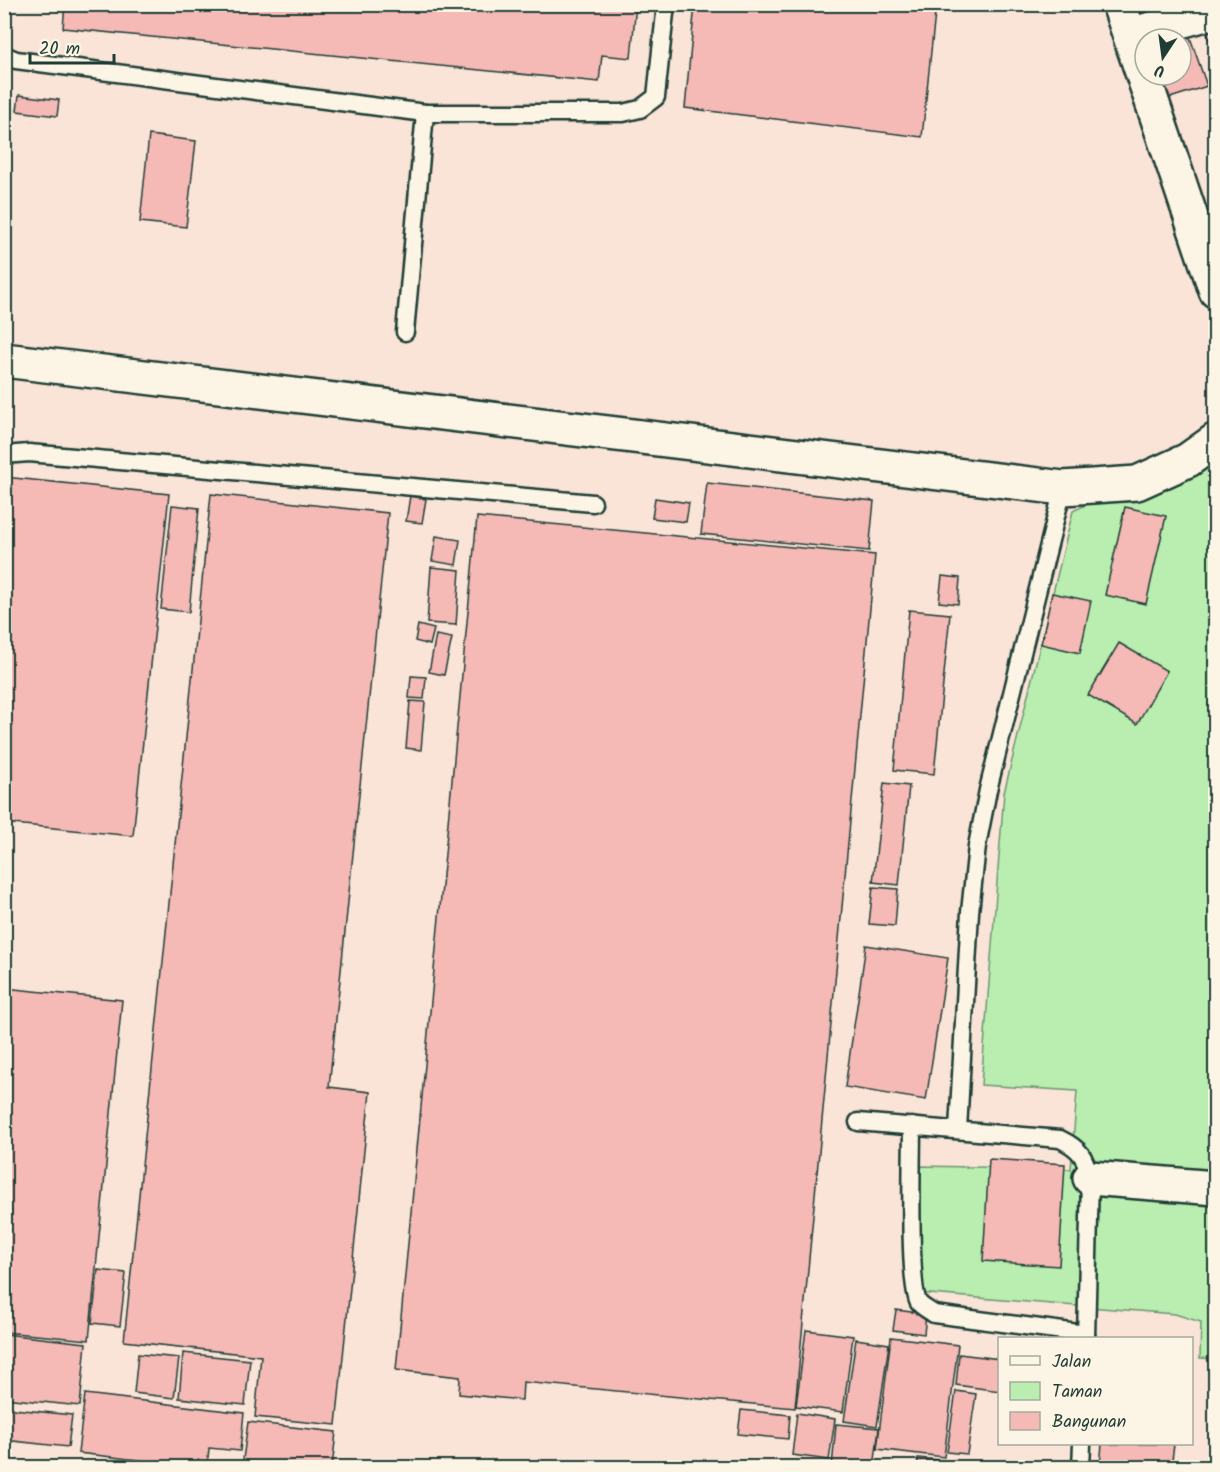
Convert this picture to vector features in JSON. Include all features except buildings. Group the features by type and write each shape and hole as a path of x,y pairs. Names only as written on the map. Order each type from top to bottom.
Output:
{"street":[{"path":"1119,4 1215,291"},
{"path":"1130,35 1215,11"},
{"path":"4,360 1063,488 1137,483 1188,460 1215,440"},
{"path":"1090,1178 1215,1188"}],"lane":[{"path":"4,56 16,60 424,113 623,113 640,109 656,98 666,4"},
{"path":"405,332 424,113"},
{"path":"4,455 29,453 593,502"},
{"path":"958,1130 969,912 977,846 988,790 1063,488"},
{"path":"858,1122 912,1126 1060,1139 1074,1146 1084,1155 1090,1178 1086,1336 934,1314 920,1303 915,1290 913,1263 912,1126"},
{"path":"1081,1467 1082,1445"}],"green space":[{"path":"1215,457 1215,1359 1200,1358 1201,1322 1175,1314 918,1293 919,1166 1071,1169 1077,1091 981,1085 1004,793 1073,511 1108,494"}]}
